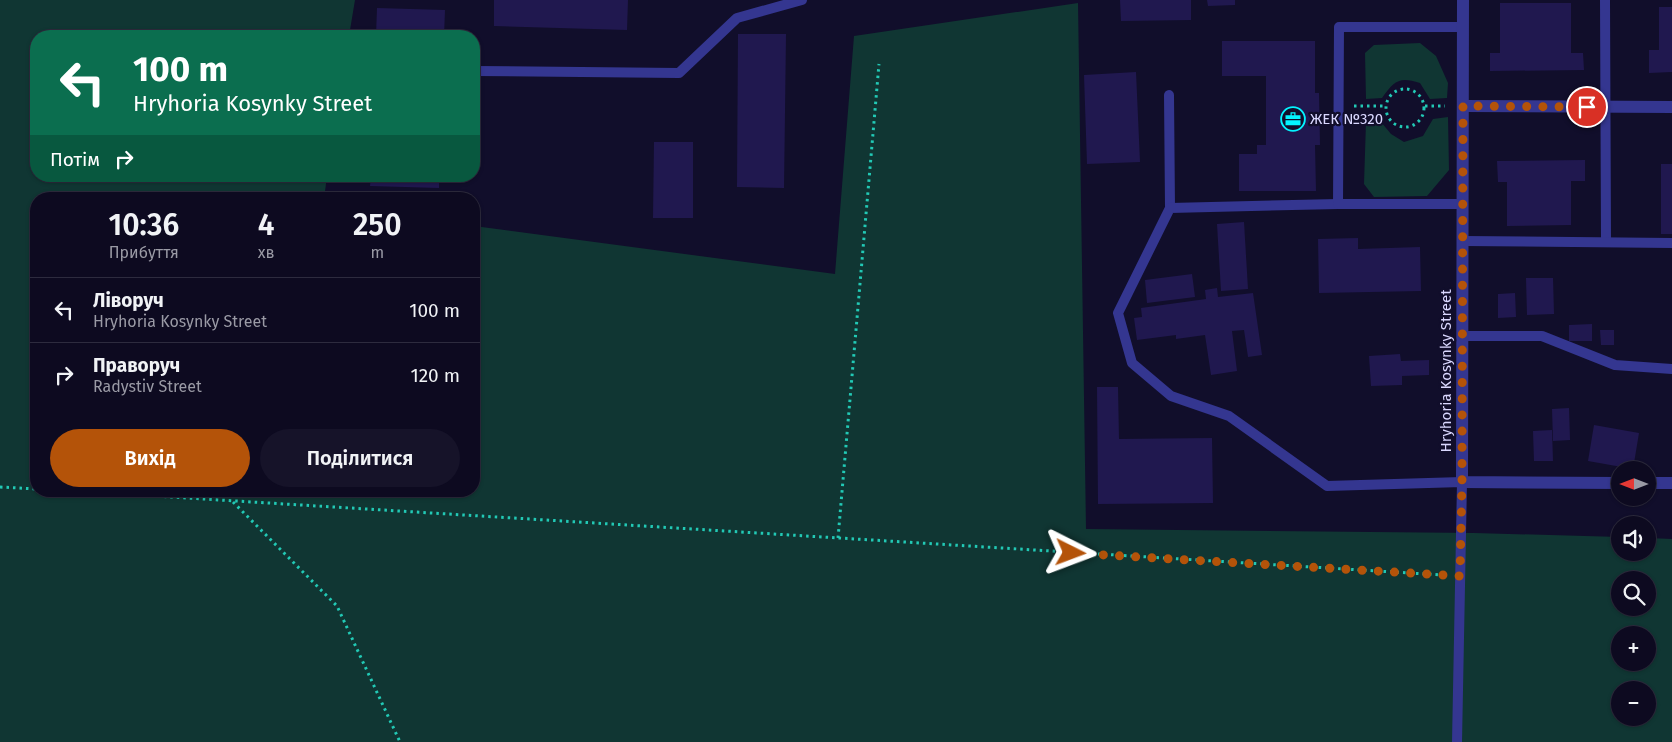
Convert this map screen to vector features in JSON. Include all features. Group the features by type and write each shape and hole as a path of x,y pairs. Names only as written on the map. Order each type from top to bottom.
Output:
{"street":[{"name":"Hryhoria Kosynky Street","path":"1462,482 1463,0"},
{"path":"1463,106 1672,107"},
{"path":"1462,482 1611,483"},
{"path":"1656,483 1672,483"}],"lane":[{"path":"480,70 679,73 737,18 802,0"},
{"path":"1605,0 1606,242"},
{"path":"1338,204 1339,26 1463,27"},
{"path":"1169,95 1170,208 1118,313 1132,362 1171,396 1229,416 1327,486 1462,482"},
{"path":"1170,208 1338,204 1463,204"},
{"path":"1463,241 1672,243"},
{"path":"1462,336 1542,336 1615,365 1672,369"},
{"name":"Hryhoria Kosynky Street","path":"1457,742 1462,482"}],"path":[{"path":"838,538 879,64"},
{"path":"1406,89 1416,92 1421,96 1425,106 1422,118 1417,123 1405,127 1393,123 1386,106 1395,92 1406,89"},
{"path":"1338,106 1386,106"},
{"path":"0,487 30,489"},
{"path":"168,497 1460,576"},
{"path":"232,501 337,606 400,742"}],"green space":[{"path":"0,0 355,0 350,30 30,30 30,182 326,182 325,192 30,192 30,497 480,497 480,227 835,274 854,36 1078,3 1086,529 1474,533 1611,537 1611,561 1656,561 1656,538 1672,539 1672,742 0,742"},
{"path":"1420,43 1436,56 1448,83 1447,98 1430,99 1420,83 1402,80 1394,84 1382,98 1366,99 1365,53 1374,45"},
{"path":"1448,117 1449,170 1427,196 1374,197 1364,184 1366,122 1381,122 1391,134 1404,142 1423,136 1433,119"}],"building":[{"path":"494,0 628,0 627,30 494,26"},
{"path":"1120,0 1191,0 1191,20 1121,21"},
{"path":"1207,0 1235,0 1235,5 1208,6"},
{"path":"1500,3 1571,3 1571,53 1583,53 1584,70 1490,71 1490,53 1500,53"},
{"path":"1659,7 1672,7 1672,72 1649,73 1649,50 1659,50"},
{"path":"377,8 445,10 444,30 376,30"},
{"path":"738,34 786,34 784,188 737,187"},
{"name":"ЖЕК №320","path":"1222,41 1315,41 1315,93 1319,93 1320,145 1315,145 1316,191 1239,191 1239,154 1257,154 1257,145 1266,145 1266,76 1222,76"},
{"path":"1136,72 1140,162 1087,164 1084,75"},
{"path":"654,142 693,142 693,218 653,218"},
{"path":"1585,160 1585,181 1571,181 1571,225 1507,226 1507,182 1498,182 1497,161"},
{"path":"1661,164 1672,164 1672,234 1661,234"},
{"path":"370,182 439,182 439,188 370,186"},
{"path":"1244,222 1248,289 1221,291 1217,224"},
{"path":"1358,238 1358,249 1420,247 1421,291 1319,293 1318,239"},
{"path":"1192,274 1195,297 1147,303 1145,280"},
{"path":"1526,278 1553,278 1554,314 1527,315"},
{"path":"1217,288 1218,297 1253,293 1262,355 1248,357 1244,330 1232,331 1237,371 1211,375 1205,335 1176,339 1176,335 1137,340 1134,318 1142,317 1141,308 1206,299 1205,290"},
{"path":"1515,293 1516,317 1498,318 1498,294"},
{"path":"1592,324 1592,341 1569,341 1569,325"},
{"path":"1600,330 1614,330 1614,345 1601,345"},
{"path":"1400,354 1401,361 1429,360 1429,375 1402,376 1402,385 1371,386 1369,356"},
{"path":"1097,387 1118,387 1119,439 1212,438 1213,503 1098,504"},
{"path":"1569,408 1570,440 1553,441 1552,409"},
{"path":"1594,425 1639,433 1634,461 1611,461 1611,465 1588,461"},
{"path":"1552,430 1553,461 1534,461 1533,431"}],"place":[{"name":"ЖЕК №320","path":"1293,119"}],"route":[{"path":"1071,553 1460,576 1463,106 1587,107"}]}
